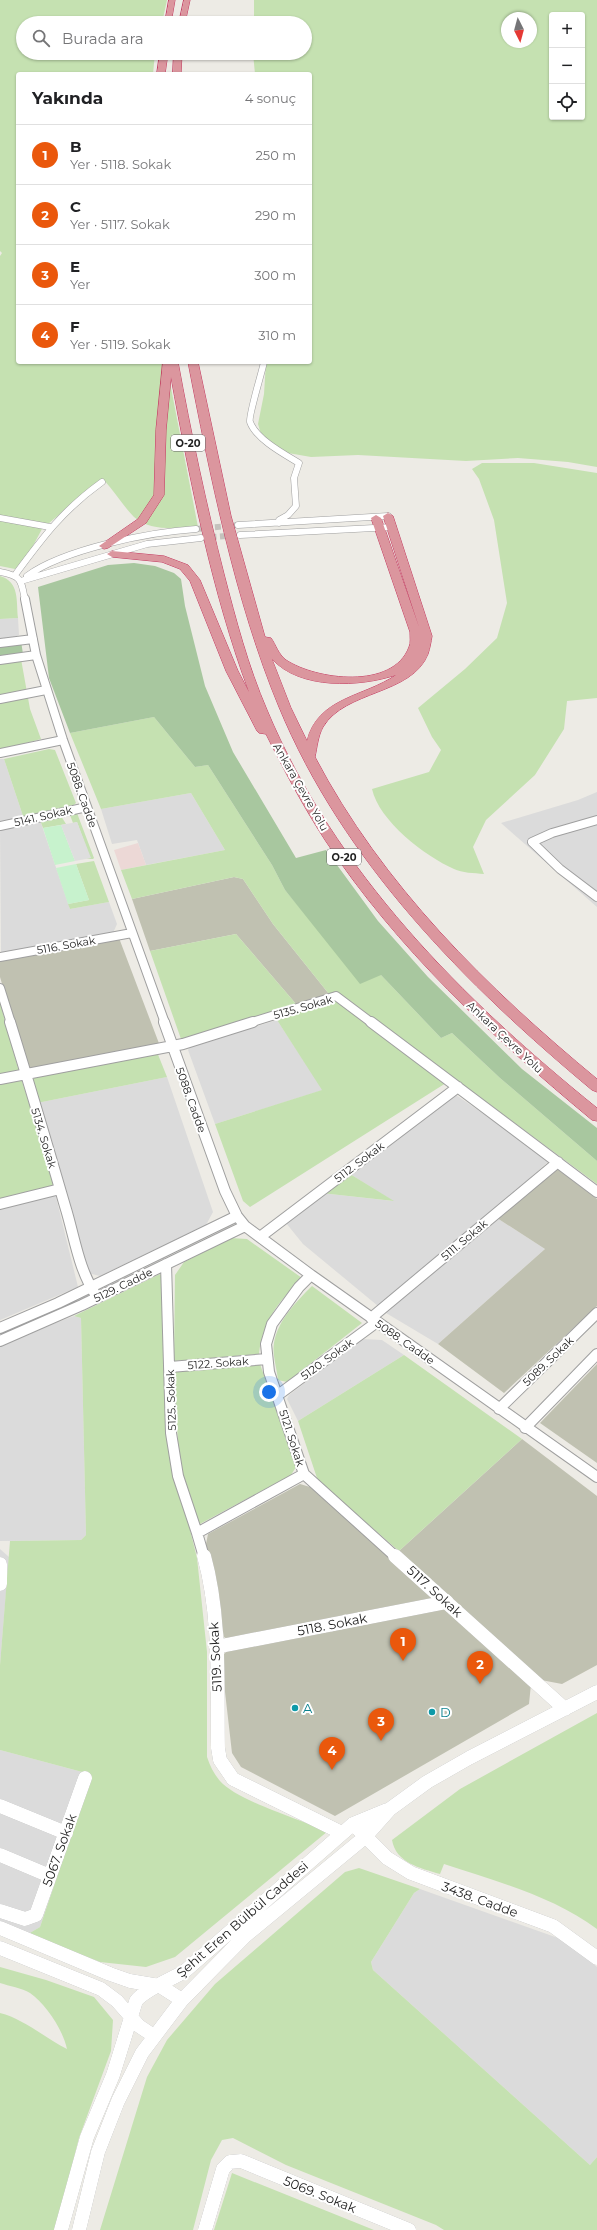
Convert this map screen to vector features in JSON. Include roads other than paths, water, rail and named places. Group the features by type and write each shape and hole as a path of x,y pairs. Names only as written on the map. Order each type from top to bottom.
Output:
{"highway":[{"path":"169,16 172,0"},
{"path":"183,16 186,0"},
{"path":"161,72 163,60"},
{"path":"177,72 178,60"},
{"path":"108,550 142,521 154,505 159,495 161,430 168,364"},
{"name":"Ankara Çevre Yolu","path":"173,364 184,426 206,524 232,620 267,725 287,765 340,852 367,890 415,947 486,1020 539,1069 597,1116"},
{"name":"Ankara Çevre Yolu","path":"193,364 217,482 251,607 268,661 284,707 330,794 364,846 420,918 480,983 562,1058 597,1087"},
{"path":"310,757 317,727 324,719 345,703 403,674 424,656 427,636 393,527 388,516"},
{"path":"251,607 272,651 281,661 306,675 334,681 352,681 386,674 400,666 410,657 416,646 415,632 377,523"},
{"path":"108,550 164,559 184,567 191,575 195,580 232,671 256,722 287,765"}],"street":[{"path":"264,364 260,384 250,413 250,422 265,442 297,460 299,466 294,475 297,501 294,508 279,520 279,523"},
{"path":"18,578 50,527 82,496 102,482"},
{"path":"240,535 377,523 388,516"},
{"path":"0,518 50,527"},
{"path":"238,525 279,523 377,523 393,527"},
{"path":"0,572 18,578 108,550 148,534 196,528"},
{"path":"18,578 40,566 108,550 201,538"},
{"name":"5088. Cadde","path":"18,578 36,655 63,740 225,1191 237,1216 245,1226 310,1275 525,1428 597,1476"},
{"path":"0,643 33,639"},
{"path":"0,660 36,655"},
{"path":"0,699 46,690"},
{"path":"0,753 63,740"},
{"name":"5141. Sokak","path":"0,826 86,807"},
{"path":"597,820 568,830 552,833 532,842 560,869 597,897"},
{"name":"5116. Sokak","path":"0,957 132,933"},
{"name":"5134. Sokak","path":"0,988 60,1189 74,1243 89,1288 96,1297"},
{"name":"5135. Sokak","path":"0,1079 172,1046 336,996 597,1192"},
{"name":"5112. Sokak","path":"260,1237 458,1087"},
{"name":"5111. Sokak","path":"374,1320 558,1162"},
{"path":"0,1204 60,1189"},
{"name":"5129. Cadde","path":"0,1328 89,1288 237,1216"},
{"name":"5129. Cadde","path":"0,1340 96,1297 245,1226"},
{"name":"5125. Sokak","path":"166,1264 169,1289 170,1367 174,1458 197,1533"},
{"name":"5121. Sokak","path":"304,1474 266,1359 268,1334 272,1324 299,1287 310,1275"},
{"name":"5089. Sokak","path":"499,1409 597,1314"},
{"name":"5120. Sokak","path":"278,1395 374,1320"},
{"path":"525,1428 597,1354"},
{"name":"5122. Sokak","path":"170,1367 266,1359"},
{"path":"197,1533 304,1474"},
{"name":"5117. Sokak","path":"304,1474 565,1708"},
{"name":"5119. Sokak","path":"197,1533 206,1561 216,1647 218,1748 220,1760 226,1771 242,1786 342,1833"},
{"path":"0,1564 0,1584"},
{"name":"5118. Sokak","path":"216,1647 447,1602"},
{"name":"Şehit Eren Bülbül Caddesi","path":"79,2230 104,2134 124,2088 142,2054 182,2000 255,1928 366,1837 390,1809 427,1782 469,1758 597,1692"},
{"name":"5067. Sokak","path":"0,1911 17,1918 29,1919 36,1915 85,1778"},
{"path":"0,1806 66,1833"},
{"name":"Şehit Eren Bülbül Caddesi","path":"61,2230 87,2137 113,2075 129,2015 139,1995 149,1989 160,1986 185,1971 353,1824 390,1809"},
{"name":"3438. Cadde","path":"353,1824 387,1858 411,1873 553,1926 597,1958"},
{"path":"0,1855 50,1876"},
{"path":"0,1928 110,1974 130,1981 160,1986 182,2000"},
{"path":"0,1948 101,1989 110,1995 139,2026 154,2036"},
{"name":"5069. Sokak","path":"205,2230 223,2169 230,2162 241,2161 409,2230"}],"tunnel":[{"path":"196,529 238,525"},
{"path":"201,538 239,535"}],"place":[{"name":"B","path":"403,1661"},
{"name":"C","path":"480,1684"},
{"name":"A","path":"295,1708"},
{"name":"D","path":"432,1712"},
{"name":"E","path":"381,1741"},
{"name":"F","path":"332,1770"}]}
